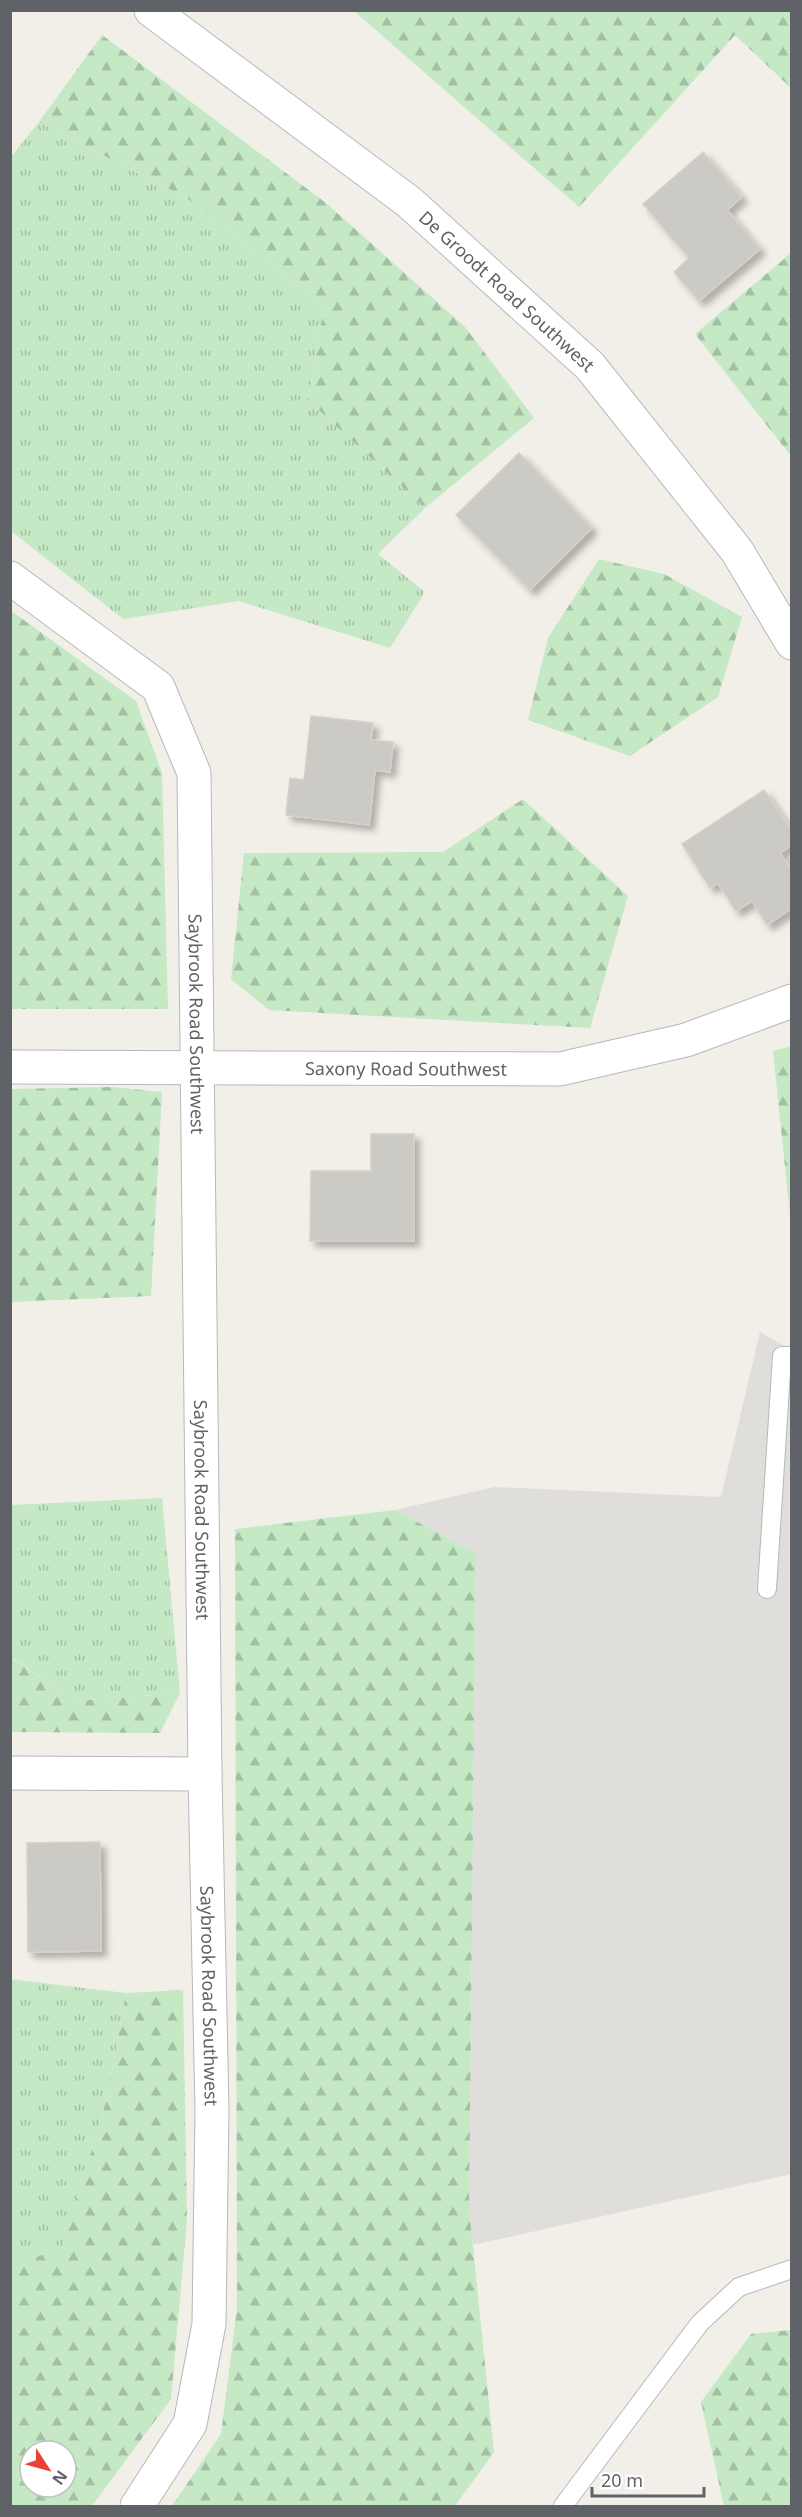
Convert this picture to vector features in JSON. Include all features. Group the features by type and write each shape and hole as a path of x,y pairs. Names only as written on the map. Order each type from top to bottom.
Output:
{"street":[{"name":"De Groodt Road Southwest","path":"151,10 409,202 590,366 737,551 792,643"},
{"name":"Saybrook Road Southwest","path":"10,578 158,687 194,773 205,1774 212,2110 209,2324 190,2424 137,2506"},
{"name":"Saxony Road Southwest","path":"10,1067 560,1069 686,1040 792,1001"},
{"path":"10,1773 205,1774"}],"lane":[{"path":"767,1589 782,1356 792,1356"},
{"path":"563,2506 700,2323 738,2287 792,2269"}],"shaded area":[{"path":"760,1332 791,1350 791,2174 473,2245 469,2208 476,1553 395,1510 494,1487 721,1497"}],"green space":[{"path":"354,11 791,11 791,88 735,35 579,207"},
{"path":"102,35 326,203 465,327 534,418 425,508 308,400 324,307 188,199 39,122"},
{"path":"39,122 188,199 324,307 308,400 425,508 378,554 425,592 390,648 239,601 123,619 11,531 10,158"},
{"path":"791,253 791,456 695,334"},
{"path":"599,559 664,574 742,617 718,697 630,756 528,720 548,638"},
{"path":"10,610 136,701 162,773 168,1009 11,1009"},
{"path":"523,799 628,896 590,1028 269,1010 231,979 244,853 443,852"},
{"path":"792,1046 791,1225 773,1051"},
{"path":"112,1087 162,1092 151,1296 11,1302 11,1089"},
{"path":"162,1498 180,1693 75,1701 11,1657 10,1505"},
{"path":"395,1510 476,1553 469,2208 494,2452 455,2506 172,2506 221,2434 237,2308 235,1529"},
{"path":"10,1657 75,1701 180,1693 160,1733 11,1732"},
{"path":"10,1979 126,1993 107,2098 64,2245 11,2270"},
{"path":"183,1990 187,2220 171,2399 92,2506 11,2506 11,2270 64,2244 107,2098 126,1993"},
{"path":"791,2330 791,2506 724,2506 701,2402 751,2334"}],"building":[{"path":"703,152 742,197 727,210 760,249 699,301 674,272 689,258 643,204"},
{"path":"519,453 592,528 530,590 456,515"},
{"path":"311,716 373,723 371,740 393,742 390,772 375,770 369,825 286,815 290,778 304,780"},
{"path":"764,790 792,831 792,845 780,853 792,871 792,908 767,925 752,901 736,911 718,883 710,888 682,844"},
{"path":"371,1134 414,1134 414,1241 310,1241 311,1171 371,1171"},
{"path":"100,1842 101,1951 28,1952 27,1843"}]}
